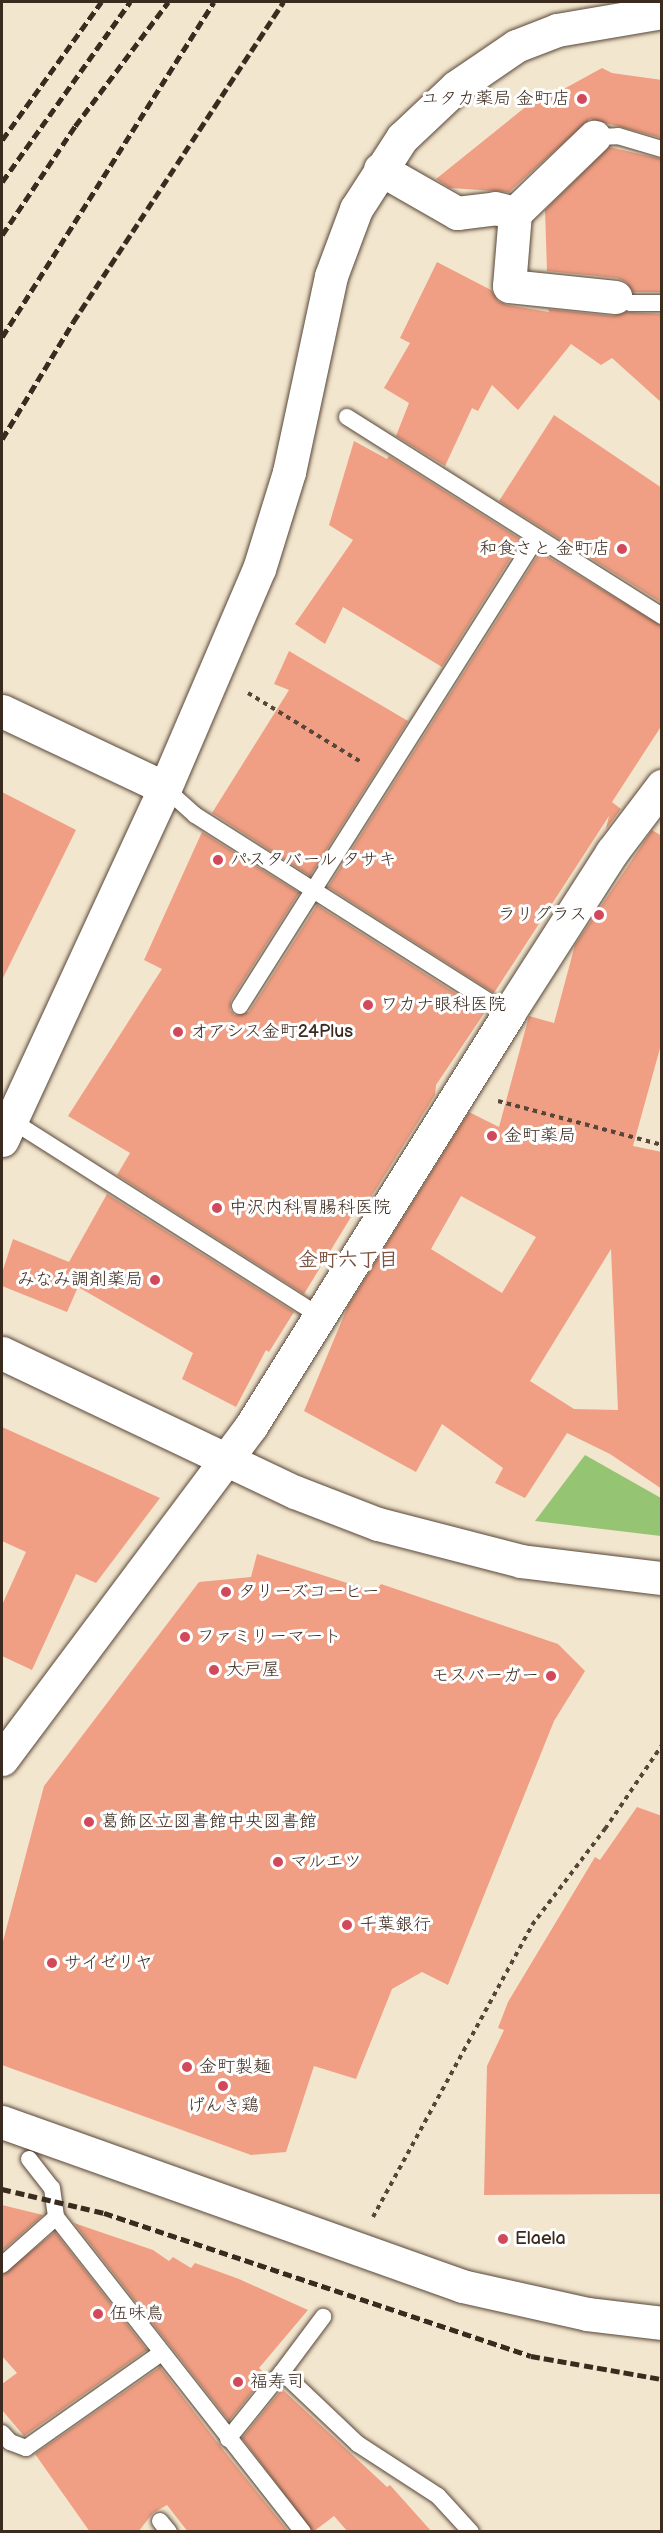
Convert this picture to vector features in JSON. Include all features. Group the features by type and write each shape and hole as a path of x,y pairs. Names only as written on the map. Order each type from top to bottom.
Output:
{"street":[{"path":"6,1130 165,788 259,569 289,472 332,276 356,209 402,138 456,87 516,46 557,30 662,12"},
{"path":"594,137 515,213 509,286 615,297"},
{"path":"380,169 457,213 495,208 515,213"},
{"path":"2,711 165,788"},
{"path":"2,1759 227,1460 612,852 662,786"},
{"path":"2,1353 295,1492 429,1540 521,1560 662,1578"},
{"path":"2,2122 462,2286 529,2303 662,2323"}],"lane":[{"path":"594,137 618,136 662,149"},
{"path":"615,297 631,303 662,303"},
{"path":"347,417 662,616"},
{"path":"240,1006 537,537"},
{"path":"165,788 195,815 508,1014"},
{"path":"6,1130 320,1316"},
{"path":"29,2159 52,2188 56,2217 303,2532"},
{"path":"2,2265 56,2217"},
{"path":"228,2439 323,2317"},
{"path":"2,2433 10,2442 26,2448 161,2353"},
{"path":"282,2372 358,2444 438,2496 471,2532"}],"path":[{"path":"248,693 385,777"},
{"path":"459,1092 534,1108 662,1145"},
{"path":"353,2248 532,1925 605,1829 662,1745"}],"green space":[{"path":"585,1455 661,1498 661,1536 535,1521"}],"building":[{"path":"602,68 612,73 662,80 662,138 590,119 509,192 450,188 436,179 533,101 540,102"},
{"path":"609,147 662,159 662,292 633,292 626,282 617,278 547,271 545,210"},
{"path":"437,262 491,290 498,301 507,305 549,312 548,309 613,316 625,312 662,314 662,403 612,358 601,365 571,344 518,410 492,385 478,411 472,408 445,466 396,436 409,403 384,388 410,343 400,338"},
{"name":"和食さと 金町店","path":"554,415 662,488 662,603 499,501"},
{"path":"354,441 387,459 389,456 522,540 442,667 343,607 325,644 295,624 353,540 329,525"},
{"path":"540,552 662,626 662,725 612,802 621,809 606,829 609,816 494,993 328,887"},
{"path":"289,651 408,721 310,876 212,813 289,690 274,684"},
{"path":"2,792 76,830 2,980"},
{"path":"652,830 662,836 662,1041 633,1146 662,1152 662,1489 610,1454 567,1433 525,1498 495,1483 503,1468 442,1424 416,1472 304,1411 348,1306 469,1112 499,1127 529,1016 554,1023 575,945","holes":["461,1196 536,1237 502,1293 431,1249","611,1249 618,1410 574,1409 530,1381"]},
{"path":"202,832 299,893 231,1000 230,1010 235,1015 249,1012 317,905 485,1012 436,1085 435,1095 368,1202 362,1199 304,1294 117,1175 130,1153 68,1116 162,969 144,960"},
{"path":"107,1194 294,1312 269,1352 266,1350 236,1407 182,1379 193,1353 78,1287 67,1312 2,1286 2,1273 13,1239 69,1262"},
{"path":"2,1427 160,1498 96,1583 76,1574 32,1670 2,1656 2,1605 26,1552 2,1541"},
{"path":"257,1554 375,1592 381,1584 558,1644 585,1671 554,1721 448,1985 422,1972 392,1989 356,2079 314,2066 286,2152 251,2155 2,2065 2,1945 44,1786 199,1582 251,1577"},
{"path":"637,1807 662,1816 662,2194 484,2195 487,2066 504,2030 498,2028 508,2002 595,1857 600,1860"},
{"path":"2,2205 43,2215 2,2251"},
{"path":"74,2223 153,2250 169,2261 173,2257 191,2268 195,2263 239,2279 308,2310 259,2368 266,2375 229,2421"},
{"path":"55,2232 147,2350 24,2436 2,2410 2,2384 17,2373 2,2356 2,2275"},
{"path":"160,2367 289,2532 188,2532 167,2505 153,2513 138,2532 90,2532 35,2454"},
{"path":"282,2389 387,2487 390,2485 432,2532 348,2532 334,2516 313,2532 242,2438"}],"railway":[{"path":"2,140 101,2"},
{"path":"2,182 130,2"},
{"path":"2,235 75,126 168,2"},
{"path":"2,337 214,2"},
{"path":"2,439 73,322 283,2"},
{"path":"2,2189 104,2213 531,2356 662,2379"}],"place":[{"name":"ユタカ薬局 金町店","path":"582,99"},
{"name":"和食さと 金町店","path":"622,549"},
{"name":"パスタバール タサキ","path":"218,860"},
{"name":"ラリグラス","path":"599,915"},
{"name":"ワカナ眼科医院","path":"368,1005"},
{"name":"オアシス金町24Plus","path":"178,1032"},
{"name":"金町薬局","path":"492,1136"},
{"name":"中沢内科胃腸科医院","path":"217,1208"},
{"name":"みなみ調剤薬局","path":"155,1280"},
{"name":"タリーズコーヒー","path":"226,1592"},
{"name":"ファミリーマート","path":"185,1637"},
{"name":"大戸屋","path":"214,1670"},
{"name":"モスバーガー","path":"551,1676"},
{"name":"葛飾区立図書館中央図書館","path":"89,1822"},
{"name":"マルエツ","path":"278,1862"},
{"name":"千葉銀行","path":"347,1925"},
{"name":"サイゼリヤ","path":"52,1963"},
{"name":"金町製麺","path":"187,2067"},
{"name":"げんき鶏","path":"223,2086"},
{"name":"Elaela","path":"503,2239"},
{"name":"伍味鳥","path":"98,2314"},
{"name":"福寿司","path":"238,2382"}],"district":[{"name":"金町六丁目","path":"348,1260"}]}
